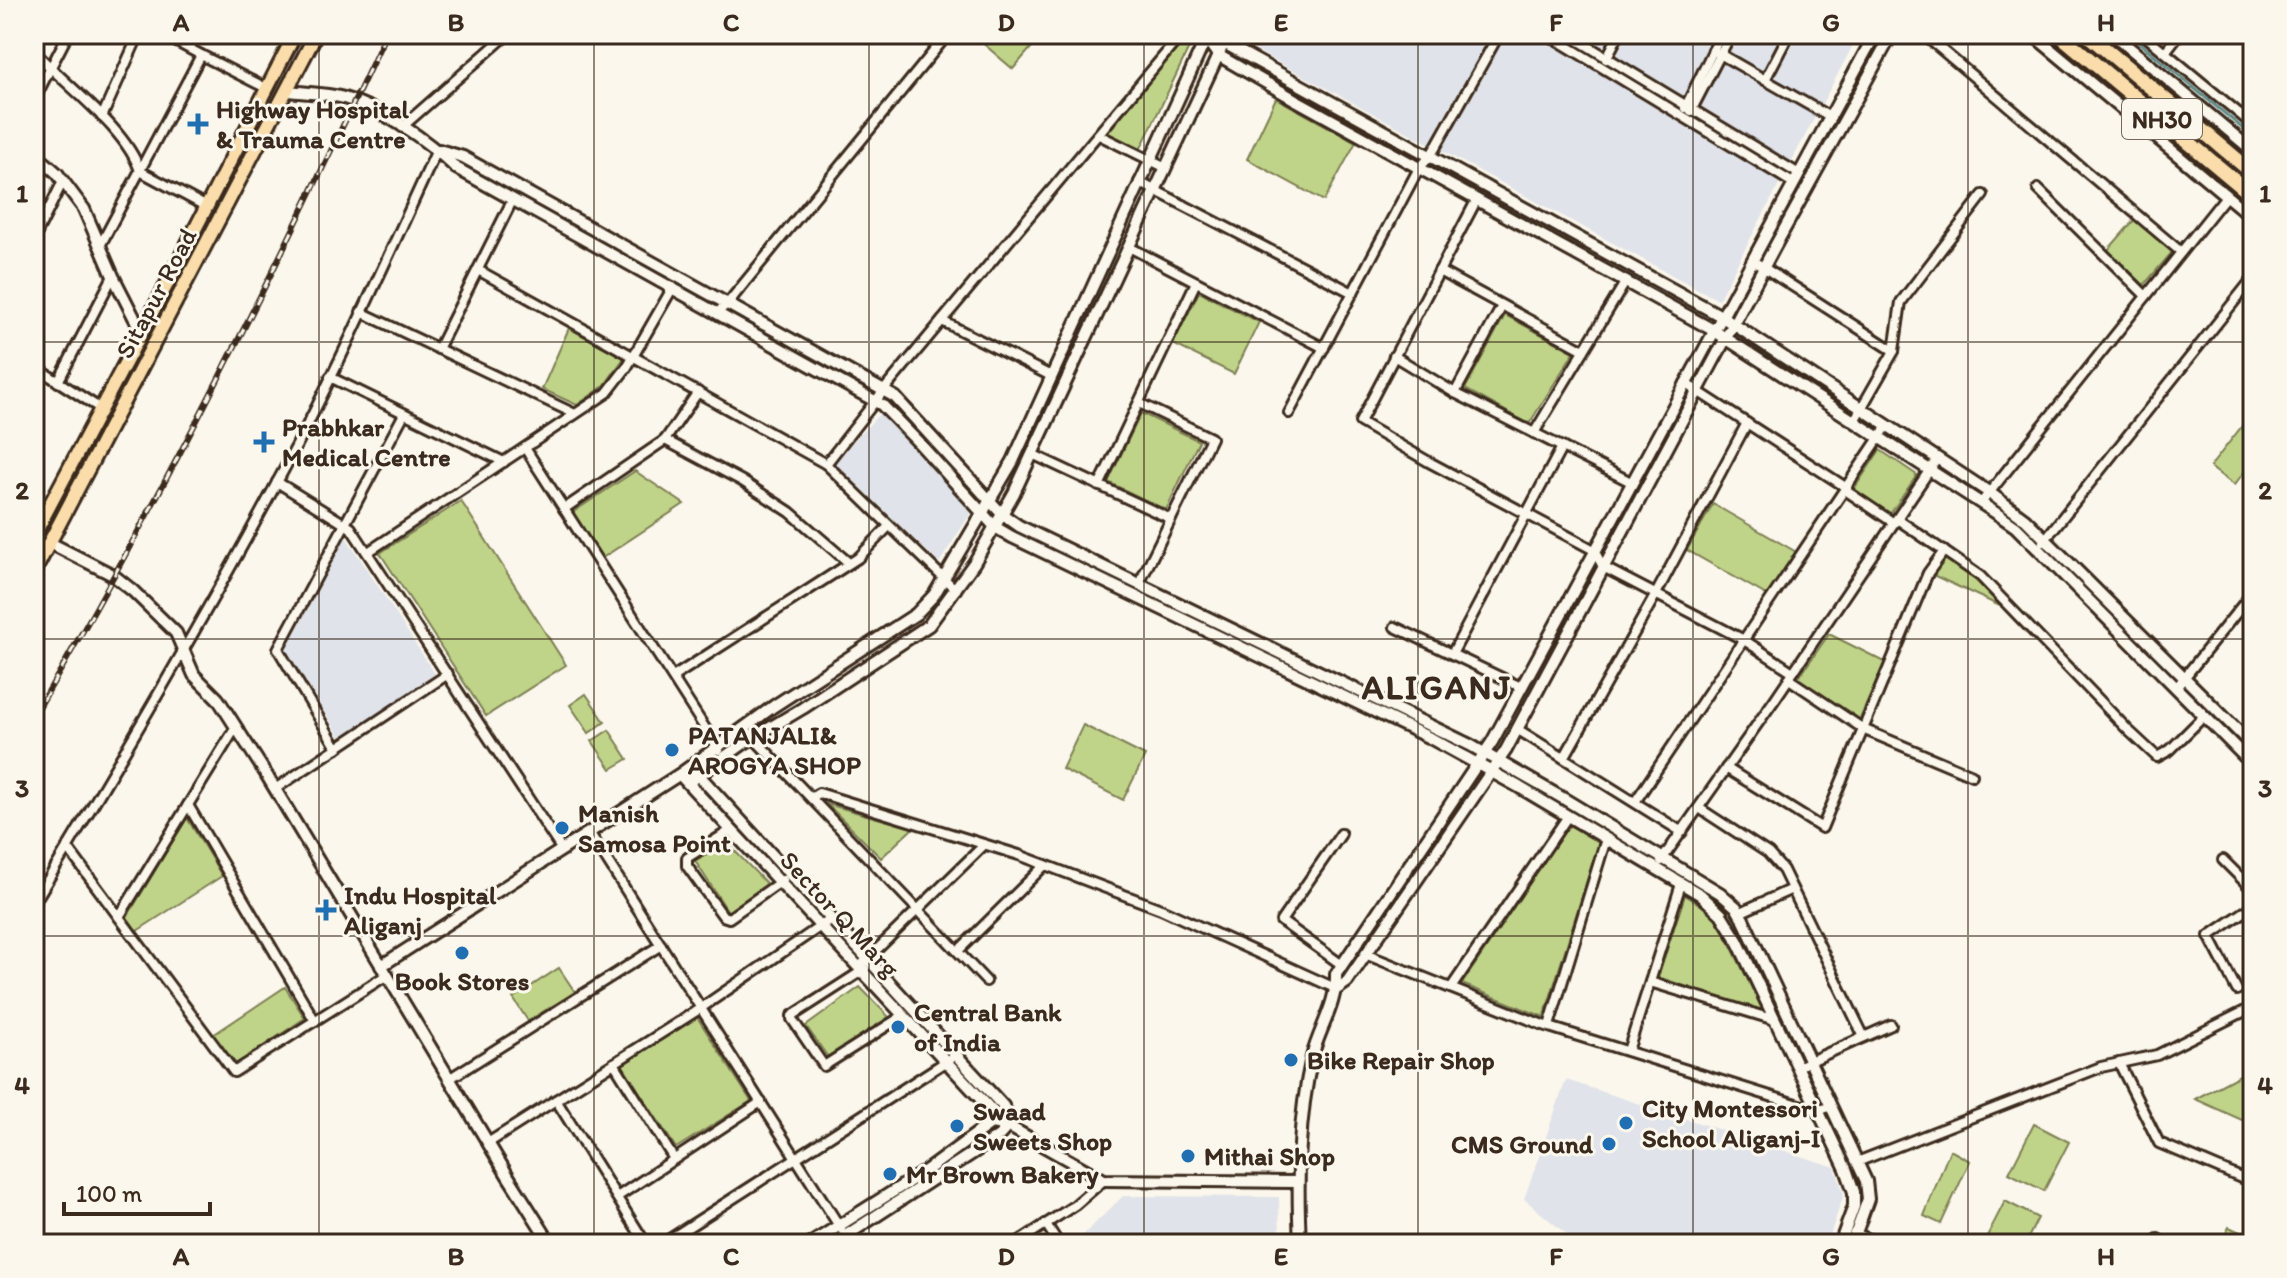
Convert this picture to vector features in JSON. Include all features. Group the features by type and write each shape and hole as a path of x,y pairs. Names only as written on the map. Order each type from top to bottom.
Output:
{"highway":[{"name":"NH30","path":"2087,34 2253,173"},
{"name":"NH30","path":"2065,39 2253,196"}],"main road":[{"name":"Sitapur Road","path":"34,535 40,511 101,409 295,34"},
{"name":"Sitapur Road","path":"34,572 316,34"}],"street":[{"path":"34,100 68,34"},
{"path":"102,117 139,34"},
{"path":"162,34 268,89"},
{"path":"402,127 508,34"},
{"path":"718,312 948,34"},
{"path":"826,464 884,390 1182,34"},
{"path":"1289,413 1419,168 1430,157 1499,34"},
{"path":"1547,34 1684,117 1796,178"},
{"path":"1568,34 1689,107 1796,178"},
{"path":"1602,67 1619,34"},
{"path":"1717,52 1721,34"},
{"path":"1684,117 1717,52 1731,34"},
{"path":"1765,80 1789,34"},
{"path":"1300,1244 1297,1182 1301,1125 1313,1055 1337,989 1336,974 1484,753 1875,34"},
{"path":"1337,989 1347,982 1491,772 1517,729 1892,34"},
{"path":"1923,34 2181,252"},
{"path":"2032,34 2253,218"},
{"path":"2113,34 2253,151"},
{"path":"2143,34 2253,125"},
{"path":"2165,52 2179,34"},
{"path":"1205,35 1226,38 1430,157 1721,316 1990,493 2025,519 2253,746"},
{"path":"1205,35 1218,55 1713,330 2016,527 2253,765"},
{"path":"67,847 234,1072 315,1021 384,970 589,832 684,779 774,706 916,614 934,595 1013,461 1205,35"},
{"path":"720,752 753,738 803,708 929,625 956,590 995,527 1032,454 1226,38"},
{"path":"34,51 102,117 135,156 140,171 207,207"},
{"path":"1717,52 1830,117"},
{"path":"100,246 201,55"},
{"path":"288,91 343,98 377,112 437,150 456,168 882,405 995,527 1026,544 1484,753 1720,893 1739,913 1866,1181 1868,1199 1851,1236 1840,1244"},
{"path":"1099,135 1166,168"},
{"path":"437,150 463,157 895,397 1002,514 1019,526 1139,584 1432,739 1701,895 1721,914 1737,940 1846,1169 1854,1192 1851,1236"},
{"path":"34,903 184,652 277,482 437,150"},
{"path":"34,153 63,181 84,209 113,276 143,330"},
{"path":"34,239 63,181"},
{"path":"1139,182 1353,293"},
{"path":"2038,189 2146,296"},
{"path":"1854,421 1894,351 1901,302 1983,195"},
{"path":"1981,503 2226,196"},
{"path":"438,349 513,199"},
{"path":"1477,199 1360,422 1594,550 1603,567 1744,640 1865,730 1972,775"},
{"path":"1129,247 1324,348"},
{"path":"1752,260 1894,351"},
{"path":"478,270 826,464 956,590"},
{"path":"1439,271 1584,350"},
{"path":"58,382 113,276"},
{"path":"2037,549 2253,278"},
{"path":"1534,433 1626,281"},
{"path":"1099,486 1196,282"},
{"path":"368,552 607,393 634,355 673,287"},
{"path":"1455,393 1502,306"},
{"path":"361,312 575,414"},
{"path":"942,321 1051,376"},
{"path":"1394,356 1455,393 1631,482"},
{"path":"34,366 101,409"},
{"path":"330,377 504,462"},
{"path":"1685,383 1980,576 2157,757 2170,750 2204,716"},
{"path":"564,509 665,440 698,392"},
{"path":"1139,403 1211,438 1139,584"},
{"path":"337,748 278,649 404,414"},
{"path":"1564,758 1747,423"},
{"path":"1635,802 1887,426"},
{"path":"665,440 742,481 790,512 849,563"},
{"path":"1452,654 1562,447"},
{"path":"525,448 720,752"},
{"path":"1032,454 1171,519"},
{"path":"1656,869 1937,459"},
{"path":"277,482 351,528 562,850"},
{"path":"673,677 858,558 889,526"},
{"path":"50,543 113,575 176,633 194,675 218,699 275,789 551,1244"},
{"path":"1726,768 1822,828 1928,573 1944,551"},
{"path":"2176,688 2253,592"},
{"path":"1395,627 1521,687"},
{"path":"275,789 448,674"},
{"path":"119,917 236,727"},
{"path":"744,728 986,981"},
{"path":"1517,729 1682,832"},
{"path":"695,771 831,919 865,965 951,1058 1003,1106 1008,1115 1008,1126 999,1136 833,1244"},
{"name":"Sector Q Marg","path":"684,779 821,926 865,965 904,1015 951,1058 993,1112 991,1123"},
{"path":"811,798 819,793 1045,865 1161,909 1337,989"},
{"path":"188,805 315,1021"},
{"path":"1699,808 1768,853 1783,870 1864,1037"},
{"path":"1451,988 1568,816"},
{"path":"731,830 687,858 686,862 723,916 729,918 790,874"},
{"path":"589,832 846,1236"},
{"path":"1341,834 1281,921 1342,965"},
{"path":"1549,1026 1606,839"},
{"path":"904,1015 824,1066 792,1019 792,1016 865,965 984,845"},
{"path":"2223,860 2253,890"},
{"path":"958,951 1045,865"},
{"path":"1628,1051 1681,884"},
{"path":"1739,913 1792,889"},
{"path":"2237,990 2209,936 2253,906"},
{"path":"488,1143 701,1008 831,919"},
{"path":"449,1079 661,945"},
{"path":"1365,954 1549,1026 1818,1111 1831,1106"},
{"path":"1650,982 1775,1020"},
{"path":"1857,1162 2101,1067 2157,1055 2253,1007"},
{"path":"1797,1067 1891,1025"},
{"path":"662,1244 951,1058"},
{"path":"614,1063 674,1159"},
{"path":"2119,1063 2159,1143 2253,1183"},
{"path":"556,1100 646,1244"},
{"path":"617,1197 761,1102"},
{"path":"810,1244 927,1170 991,1123 1008,1126 1104,1180 1297,1182"},
{"path":"1015,1244 1075,1205 1104,1180"},
{"path":"1046,1224 1059,1244"},
{"path":"1851,1236 1882,1244"}],"shaded area":[{"path":"1237,34 1859,34 1718,300 1235,39"},
{"path":"880,413 973,510 939,563 834,462"},
{"path":"346,537 435,674 341,738 284,649"},
{"name":"City Montessori School Aliganj-I","path":"1566,1080 1835,1167 1844,1194 1827,1244 1571,1244 1571,1238 1524,1199"},
{"path":"1123,1196 1279,1197 1280,1244 1074,1244"}],"green space":[{"path":"972,34 1043,34 1013,69"},
{"path":"1182,42 1190,46 1140,150 1106,135"},
{"path":"1276,98 1356,142 1324,201 1247,159"},
{"path":"2135,219 2173,251 2144,285 2108,250"},
{"path":"1199,292 1259,322 1234,374 1173,344"},
{"path":"1505,315 1574,352 1529,424 1465,389"},
{"path":"569,328 624,358 604,386 577,405 542,389"},
{"path":"2253,412 2253,461 2234,485 2210,467"},
{"path":"1141,413 1199,441 1166,510 1108,482"},
{"path":"1880,450 1917,475 1888,517 1852,492"},
{"path":"635,471 684,504 602,558 572,513"},
{"path":"461,501 566,665 486,716 380,553"},
{"path":"1713,504 1798,553 1768,596 1687,550"},
{"path":"1946,558 1972,576 2000,606 1933,575"},
{"path":"1829,634 1885,662 1859,721 1797,680"},
{"path":"586,694 605,722 589,733 570,705"},
{"path":"1083,725 1145,756 1123,800 1062,769"},
{"path":"609,730 628,759 611,769 592,741"},
{"path":"827,804 913,828 881,858"},
{"path":"187,818 222,876 137,931 127,917"},
{"path":"1569,825 1599,842 1544,1017 1462,984"},
{"path":"726,842 769,886 729,913 695,861"},
{"path":"1685,895 1716,915 1764,1013 1658,977"},
{"path":"559,968 575,992 528,1021 513,998"},
{"path":"285,987 305,1018 234,1066 213,1035"},
{"path":"860,987 889,1017 830,1060 806,1026"},
{"path":"697,1017 751,1101 676,1148 622,1065"},
{"path":"2253,1068 2253,1125 2195,1099"},
{"path":"2034,1124 2069,1142 2044,1191 2009,1173"},
{"path":"1950,1150 1970,1161 1941,1224 1924,1216"},
{"path":"2005,1201 2038,1218 2025,1244 1983,1244"},
{"path":"2229,1227 2253,1238 2253,1244 2221,1244"}],"waterway":[{"path":"2129,34 2253,137"}],"railway":[{"path":"34,716 129,549 218,379 386,34"}],"place":[{"name":"Highway Hospital & Trauma Centre","path":"198,124"},
{"name":"Prabhkar Medical Centre","path":"264,442"},
{"name":"PATANJALI& AROGYA SHOP","path":"672,750"},
{"name":"Manish Samosa Point","path":"562,828"},
{"name":"Indu Hospital Aliganj","path":"326,910"},
{"name":"Book Stores","path":"462,953"},
{"name":"Central Bank of India","path":"898,1027"},
{"name":"Bike Repair Shop","path":"1291,1060"},
{"name":"City Montessori School Aliganj-I","path":"1626,1123"},
{"name":"Swaad Sweets Shop","path":"957,1126"},
{"name":"CMS Ground","path":"1609,1144"},
{"name":"Mithai Shop","path":"1188,1156"},
{"name":"Mr Brown Bakery","path":"890,1174"}],"district":[{"name":"ALIGANJ","path":"1437,687"}]}
